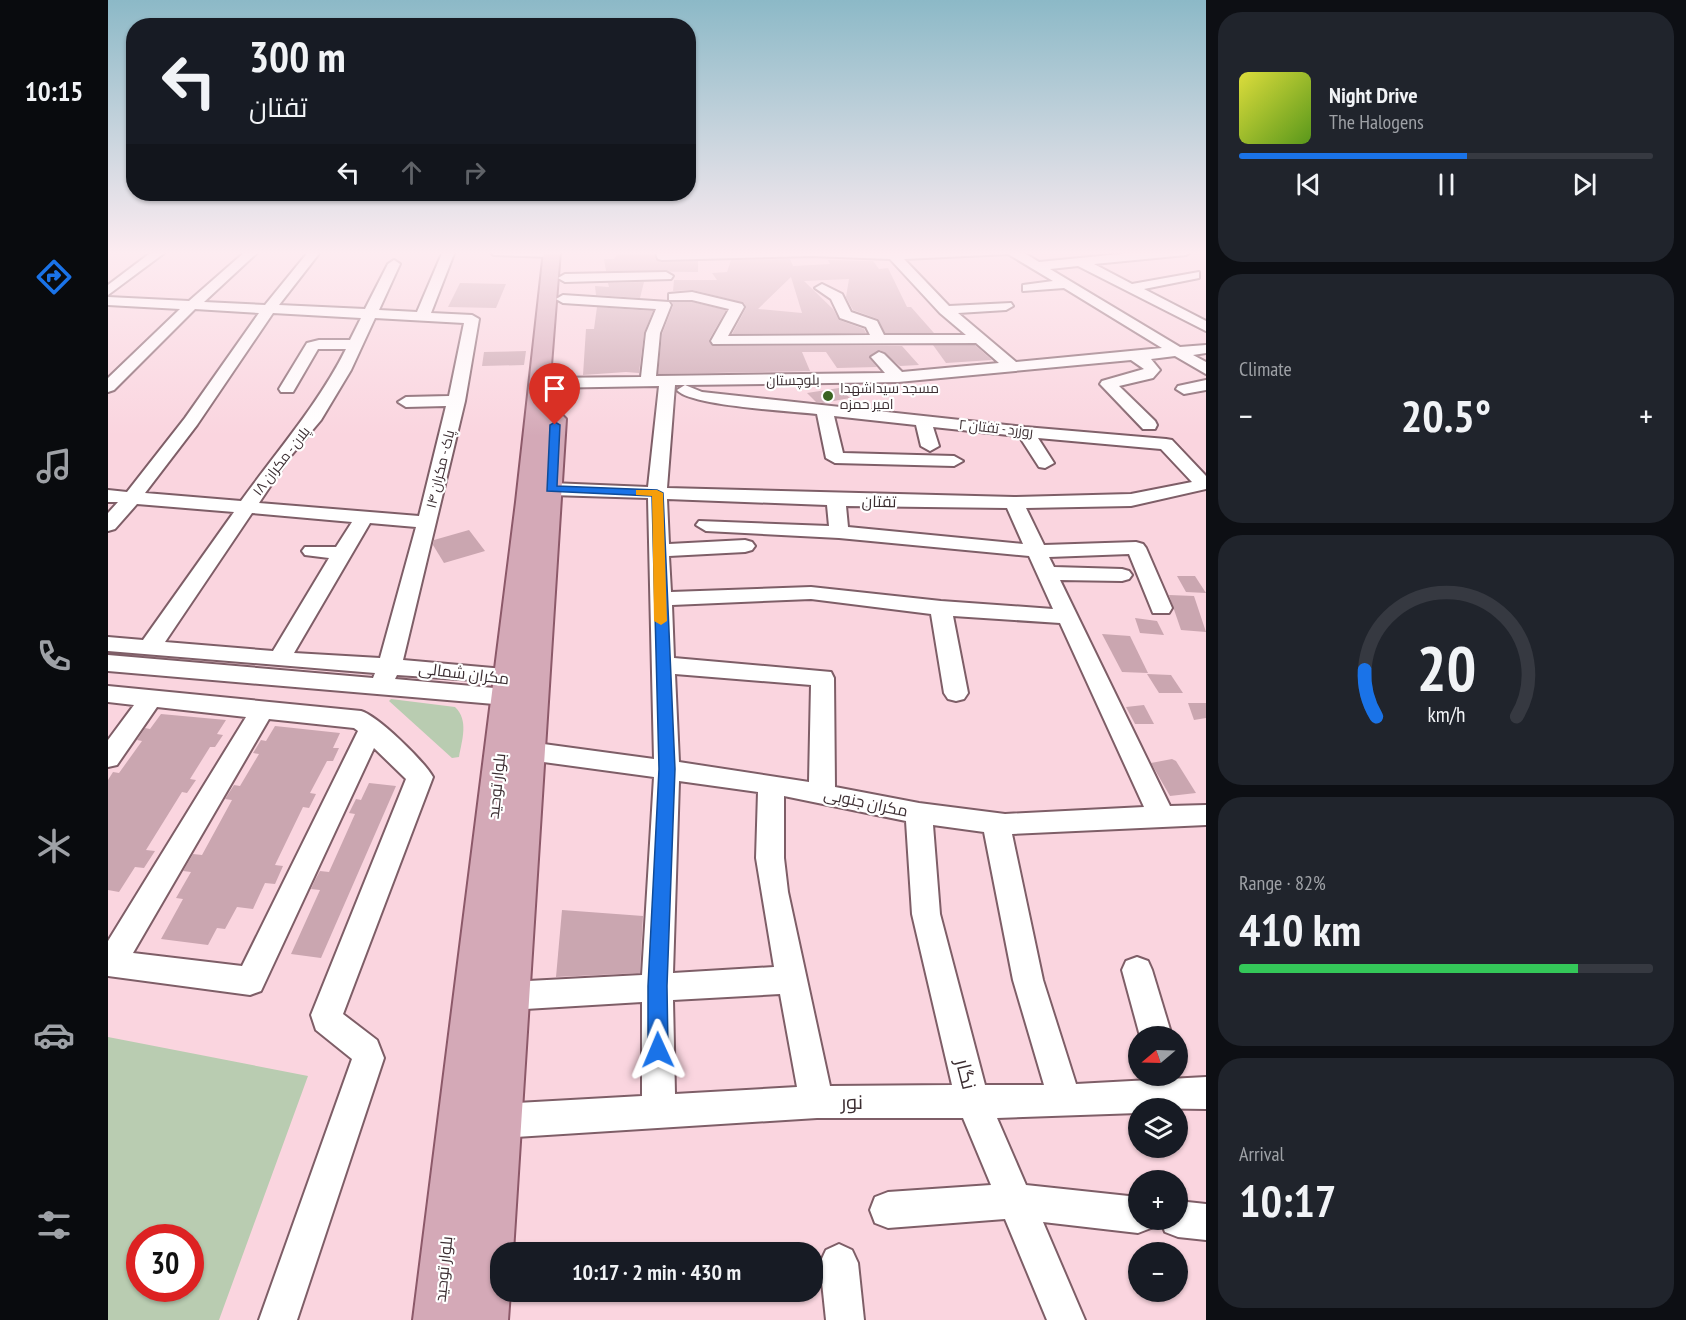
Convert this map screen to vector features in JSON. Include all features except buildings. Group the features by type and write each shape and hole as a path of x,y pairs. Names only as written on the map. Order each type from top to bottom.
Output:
{"main road":[{"name":"بلوار توحید","path":"484,1320 508,996 516,686 556,313"},
{"name":"بلوار توحید","path":"516,686 551,489 549,383 556,313"},
{"name":"بلوار توحید","path":"437,1320 514,749"}],"street":[{"path":"108,387 183,313"},
{"path":"108,525 133,498 200,412 266,313"},
{"path":"320,313 422,317 424,313"},
{"path":"648,383 653,333 661,313"},
{"path":"734,313 718,341 977,339"},
{"path":"843,313 844,315 872,324 879,340"},
{"path":"948,313 1012,366"},
{"path":"1115,314 1124,313"},
{"path":"1178,313 1206,327"},
{"path":"1115,314 1206,369"},
{"name":"پلان - مکران ۱۸","path":"149,648 283,455 313,420 343,370 368,315"},
{"name":"پاک - مکران ۱۴","path":"380,686 390,665 427,522 457,401 472,319 422,317"},
{"path":"808,341 813,380"},
{"path":"287,389 312,346 320,344 355,345"},
{"name":"بلوچستان","path":"549,383 667,383 898,377 1206,349"},
{"path":"1132,355 1146,362 1152,370 1148,375 1108,384 1149,425"},
{"path":"879,357 898,377"},
{"path":"659,1113 657,986 667,769 657,493 667,383"},
{"name":"روزرد - تفتان ۲","path":"667,383 699,396 1025,432 1166,444 1205,484"},
{"path":"1184,389 1206,385"},
{"path":"406,402 457,401"},
{"path":"824,408 835,458 954,461"},
{"path":"923,420 930,446"},
{"path":"1025,432 1045,464"},
{"name":"تفتان","path":"551,489 836,500 1014,503 1131,500 1205,484"},
{"path":"108,496 427,522"},
{"path":"836,500 839,532"},
{"path":"1014,503 1162,818"},
{"path":"279,659 364,517"},
{"path":"706,525 839,532 1036,551 1136,548 1161,608"},
{"path":"659,551 745,546"},
{"path":"312,551 342,553"},
{"path":"1047,573 1122,575"},
{"path":"660,599 811,592 941,608 1068,617"},
{"path":"941,608 956,693"},
{"name":"مکران شمالی","path":"108,645 279,659 390,665 516,686"},
{"name":"مکران شمالی","path":"108,663 380,686 516,686"},
{"path":"662,665 823,678 822,792"},
{"path":"108,694 361,720 418,773 421,781 327,1015 327,1020 366,1051 368,1058 278,1320"},
{"path":"108,758 151,698"},
{"path":"262,710 110,963 250,981 371,729"},
{"name":"مکران جنوبی","path":"514,749 771,784 822,792 919,813 996,823 1206,815"},
{"path":"771,784 770,858 790,980 817,1102"},
{"name":"نگار","path":"919,813 926,914 972,1100 1066,1320"},
{"path":"996,823 1028,980 1065,1101"},
{"path":"1137,970 1153,1026"},
{"path":"508,996 790,980"},
{"name":"نور","path":"499,1121 817,1102 1065,1101 1163,1086"},
{"name":"نور","path":"1174,1086 1206,1093"},
{"path":"888,1210 1014,1201 1128,1214"},
{"path":"1188,1220 1206,1222"},
{"path":"839,1263 845,1320"}],"green space":[{"path":"391,699 455,707 463,724 459,757 452,758 389,701"},
{"path":"108,1037 308,1076 219,1320 108,1320"}],"slow traffic":[{"path":"640,492 657,493 661,621"}],"place":[{"name":"مسجد سیداشهدا امیر حمزه","path":"828,396"}],"route":[{"path":"555,425 551,489 657,493 667,769 657,986 658,1050"}]}
